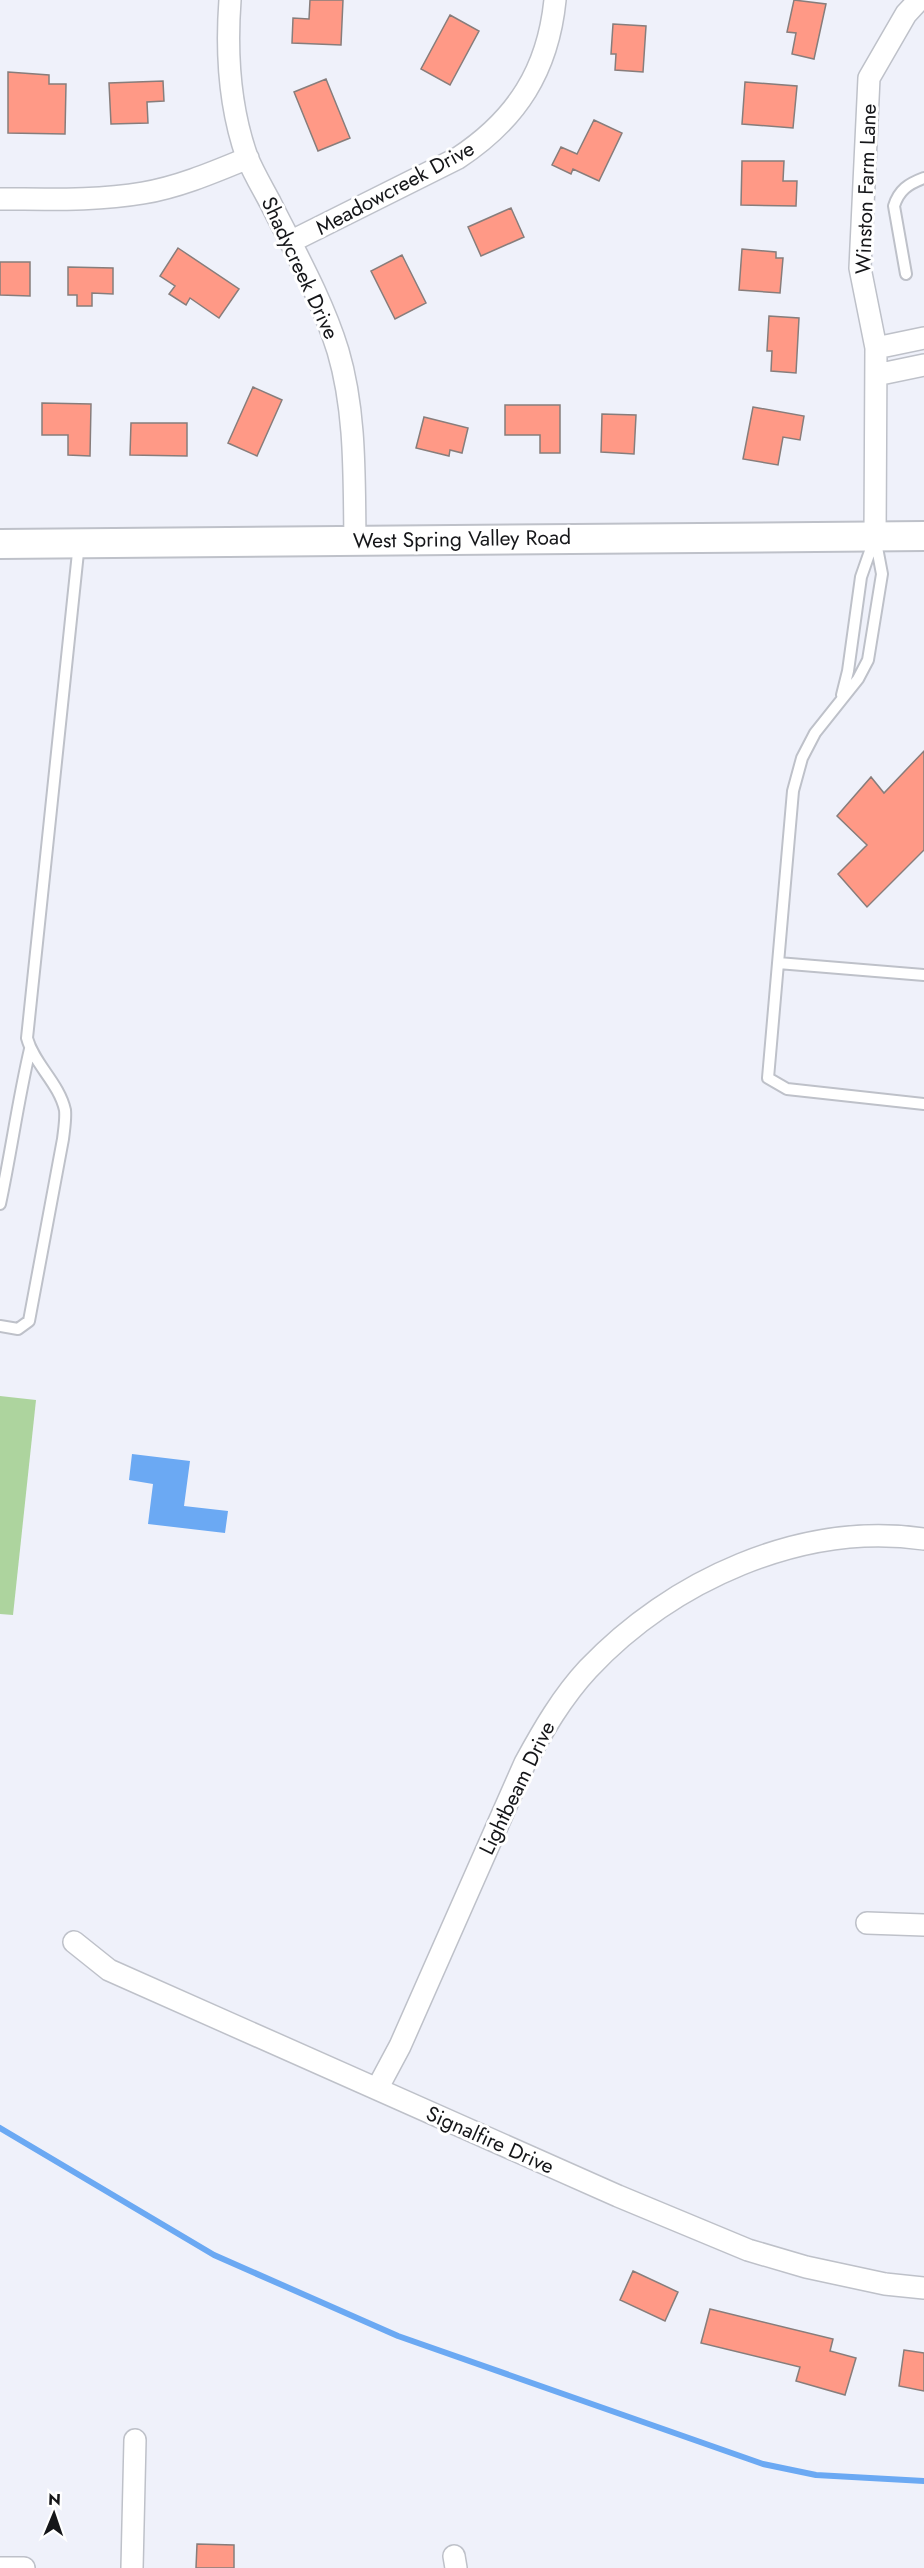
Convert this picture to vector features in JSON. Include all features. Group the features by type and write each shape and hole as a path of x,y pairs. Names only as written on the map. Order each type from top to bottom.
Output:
{"street":[{"name":"Shadycreek Drive","path":"231,0 227,41 229,75 234,107 248,158 326,318 346,387 353,440 355,540"},
{"name":"Meadowcreek Drive","path":"290,242 458,158 482,143 508,117 526,93 539,68 548,42 555,0"},
{"name":"Winston Farm Lane","path":"875,537 876,348 860,268 870,78 906,14 919,0"},
{"path":"0,200 95,199 144,193 180,184 248,158"},
{"path":"876,348 924,338"},
{"path":"876,375 924,365"},
{"name":"West Spring Valley Road","path":"0,544 924,536"},
{"name":"Lightbeam Drive","path":"377,2089 400,2046 525,1763 543,1729 588,1670 618,1641 668,1603 715,1576 756,1560 805,1544 842,1539 881,1537 924,1539"},
{"path":"867,1923 924,1925"},
{"name":"Signalfire Drive","path":"74,1942 109,1970 618,2196 748,2250 806,2267 885,2284 924,2288"},
{"path":"132,2568 135,2440"},
{"path":"0,2568 24,2568"}],"lane":[{"path":"906,274 894,206 897,196 905,187 924,178"},
{"path":"841,698 848,671 861,577 875,537"},
{"path":"875,537 882,574 868,660 858,679 815,733 802,758 793,791 768,1078 787,1089 924,1104"},
{"path":"0,1326 18,1329 29,1321 63,1139 65,1112 60,1098 30,1049 27,1038 80,543"},
{"path":"778,963 924,975"},
{"path":"0,1204 16,1129 19,1095 30,1049"}],"green space":[{"path":"0,1396 36,1400 13,1615 0,1614"}],"water":[{"path":"132,1454 190,1461 184,1506 228,1511 225,1533 148,1524 153,1484 129,1480"}],"building":[{"path":"310,0 343,0 341,45 292,43 293,18 309,19"},
{"path":"794,0 826,4 814,59 792,54 796,33 787,32"},
{"path":"450,15 479,31 450,85 421,69"},
{"path":"613,24 646,26 643,72 615,70 616,54 611,54"},
{"path":"8,72 49,75 49,84 66,84 65,134 8,133"},
{"path":"326,79 350,138 318,151 294,92"},
{"path":"163,81 164,101 147,102 148,123 111,124 109,83"},
{"path":"745,82 797,86 793,128 742,124"},
{"path":"594,120 622,133 599,181 573,169 571,174 552,165 561,147 577,154"},
{"path":"742,161 784,161 783,181 797,181 796,206 741,205"},
{"path":"511,208 524,237 481,256 468,227"},
{"path":"178,248 239,289 219,318 190,298 186,305 169,294 175,286 160,276"},
{"path":"742,249 776,252 776,258 783,258 780,293 739,290"},
{"path":"402,255 426,303 395,319 371,271"},
{"path":"0,262 30,262 30,296 0,295"},
{"path":"68,267 113,268 113,294 92,293 92,306 77,306 77,295 68,295"},
{"path":"769,316 799,318 796,373 771,371 772,351 767,351"},
{"path":"253,387 282,400 257,456 228,443"},
{"path":"42,403 91,404 90,456 68,455 68,435 42,435"},
{"path":"505,405 560,405 560,453 540,453 540,435 505,435"},
{"path":"753,407 804,416 800,440 783,437 778,465 743,459"},
{"path":"602,414 636,415 634,454 601,452"},
{"path":"424,417 468,428 462,453 450,450 449,456 416,448"},
{"path":"131,423 187,423 187,456 130,455"},
{"path":"924,751 924,850 867,907 838,874 867,845 837,816 871,777 884,793"},
{"path":"633,2271 678,2292 665,2321 620,2300"},
{"path":"710,2309 833,2339 830,2351 856,2358 845,2395 796,2381 800,2367 701,2343"},
{"path":"904,2350 924,2353 924,2391 899,2386"},
{"path":"197,2544 234,2545 234,2568 196,2568"}],"waterway":[{"path":"0,2128 214,2255 398,2336 763,2464 816,2475 924,2481"}]}
